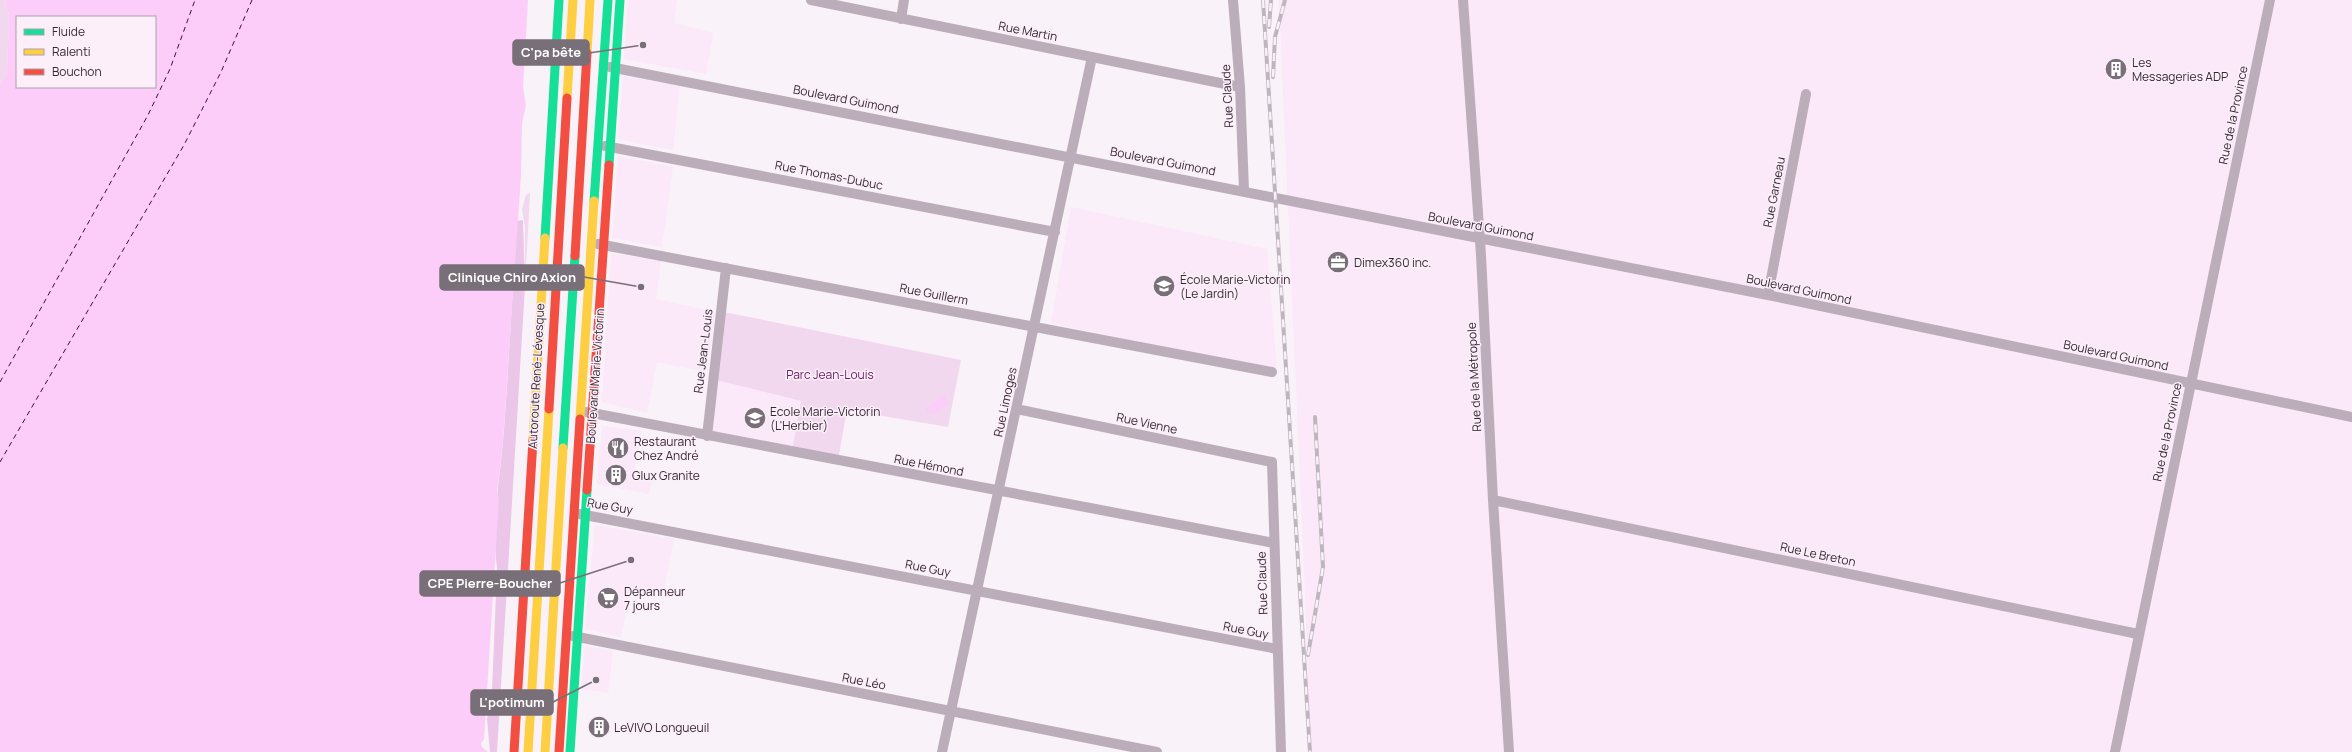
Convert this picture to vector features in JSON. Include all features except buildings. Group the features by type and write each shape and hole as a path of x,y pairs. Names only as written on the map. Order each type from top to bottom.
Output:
{"main road":[{"name":"Autoroute René-Lévesque","path":"514,752 559,0"},
{"name":"Autoroute René-Lévesque","path":"528,752 573,0"},
{"path":"537,752 582,0"},
{"path":"545,752 590,0"},
{"name":"Boulevard Marie-Victorin","path":"559,752 608,0"},
{"name":"Boulevard Marie-Victorin","path":"570,752 620,0"}],"street":[{"name":"Rue Martin","path":"811,0 1240,87"},
{"path":"901,18 904,0"},
{"name":"Rue Claude","path":"1233,0 1240,87 1244,190"},
{"name":"Rue de la Métropole","path":"1463,0 1480,239 1493,500 1509,752"},
{"name":"Rue de la Province","path":"2114,752 2270,0"},
{"name":"Rue Limoges","path":"942,752 1092,57"},
{"name":"Boulevard Guimond","path":"604,66 616,67 1244,190 1480,239 1768,295 2352,417"},
{"name":"Rue Garneau","path":"1768,295 1806,94"},
{"name":"Rue Thomas-Dubuc","path":"598,145 1055,232"},
{"name":"Rue Guillerm","path":"592,243 604,244 1272,372"},
{"name":"Rue Jean-Louis","path":"707,436 726,268"},
{"name":"Rue Vienne","path":"1016,409 1272,462"},
{"name":"Rue Hémond","path":"581,411 593,412 707,436 1274,543"},
{"name":"Rue Claude","path":"1272,462 1281,752"},
{"name":"Rue Le Breton","path":"1493,500 2138,634"},
{"name":"Rue Guy","path":"574,513 586,514 977,592 1277,649"},
{"name":"Rue Léo","path":"566,635 578,636 951,712 1157,752"}],"shaded area":[{"path":"5,0 528,0 523,87 526,105 522,124 521,175 503,442 497,492 499,498 484,739 481,743 482,747 488,752 0,752 0,84 7,73 9,15"},
{"path":"628,0 677,0 674,23 713,33 706,74 624,59"},
{"path":"1279,0 2352,0 2352,752 1310,752 1305,594"},
{"path":"623,76 680,86 673,150 618,139"},
{"path":"618,156 673,167 662,247 612,238"},
{"name":"École Marie-Victorin (Le Jardin)","path":"1071,207 1267,249 1277,371 1051,323"},
{"path":"523,220 525,286 497,752 490,752 487,719 492,691 497,568 495,537 505,414 517,221"},
{"path":"611,253 661,261 656,299 715,312 706,372 657,362 647,413 602,402"},
{"name":"Ecole Marie-Victorin (L'Herbier)","path":"716,380 801,401 792,451 709,434"},
{"path":"941,396 946,397 948,404 938,412 928,414 925,410"},
{"path":"602,426 642,431 634,471 653,475 649,494 597,484"},
{"path":"595,525 674,539 664,591 651,587 647,591 631,588 621,637 585,629"},
{"path":"585,646 613,651 608,693 581,689"}],"green space":[{"path":"0,0 5,0 9,15 7,73 0,84"},
{"path":"530,193 525,286 525,227 522,209 526,195"},
{"name":"Parc Jean-Louis","path":"724,312 961,360 948,427 847,410 838,460 792,451 801,401 716,380"}],"ferry route":[{"path":"0,382 148,115 170,69 195,0"},
{"path":"0,462 184,145 221,72 252,0"}],"railway":[{"path":"1263,0 1310,752"},
{"path":"1269,27 1271,0"},
{"path":"1273,77 1275,37 1285,0"},
{"path":"1308,655 1323,567 1315,417"}],"traffic: fast":[{"path":"545,238 559,0"},
{"path":"594,201 608,0"},
{"path":"609,165 620,0"},
{"path":"563,448 575,256"},
{"path":"570,752 587,490"}],"traffic: slow":[{"path":"567,98 573,0"},
{"path":"587,53 590,0"},
{"path":"580,419 594,201"},
{"path":"533,440 545,238"},
{"path":"528,752 549,409"},
{"path":"545,752 563,448"}],"traffic: jam":[{"path":"575,256 587,53"},
{"path":"549,409 567,98"},
{"path":"587,490 609,165"},
{"path":"559,752 580,419"},
{"path":"514,752 533,440"}],"place":[{"name":"C'pa bête","path":"643,45"},
{"name":"Les Messageries ADP","path":"2116,69"},
{"name":"Dimex360 inc.","path":"1338,262"},
{"name":"École Marie-Victorin (Le Jardin)","path":"1164,286"},
{"name":"Clinique Chiro Axion","path":"641,287"},
{"name":"Ecole Marie-Victorin (L'Herbier)","path":"755,418"},
{"name":"Restaurant Chez André","path":"618,448"},
{"name":"Glux Granite","path":"616,475"},
{"name":"CPE Pierre-Boucher","path":"631,560"},
{"name":"Dépanneur 7 jours","path":"608,598"},
{"name":"L'potimum","path":"596,680"},
{"name":"LeVIVO Longueuil","path":"599,727"}]}
